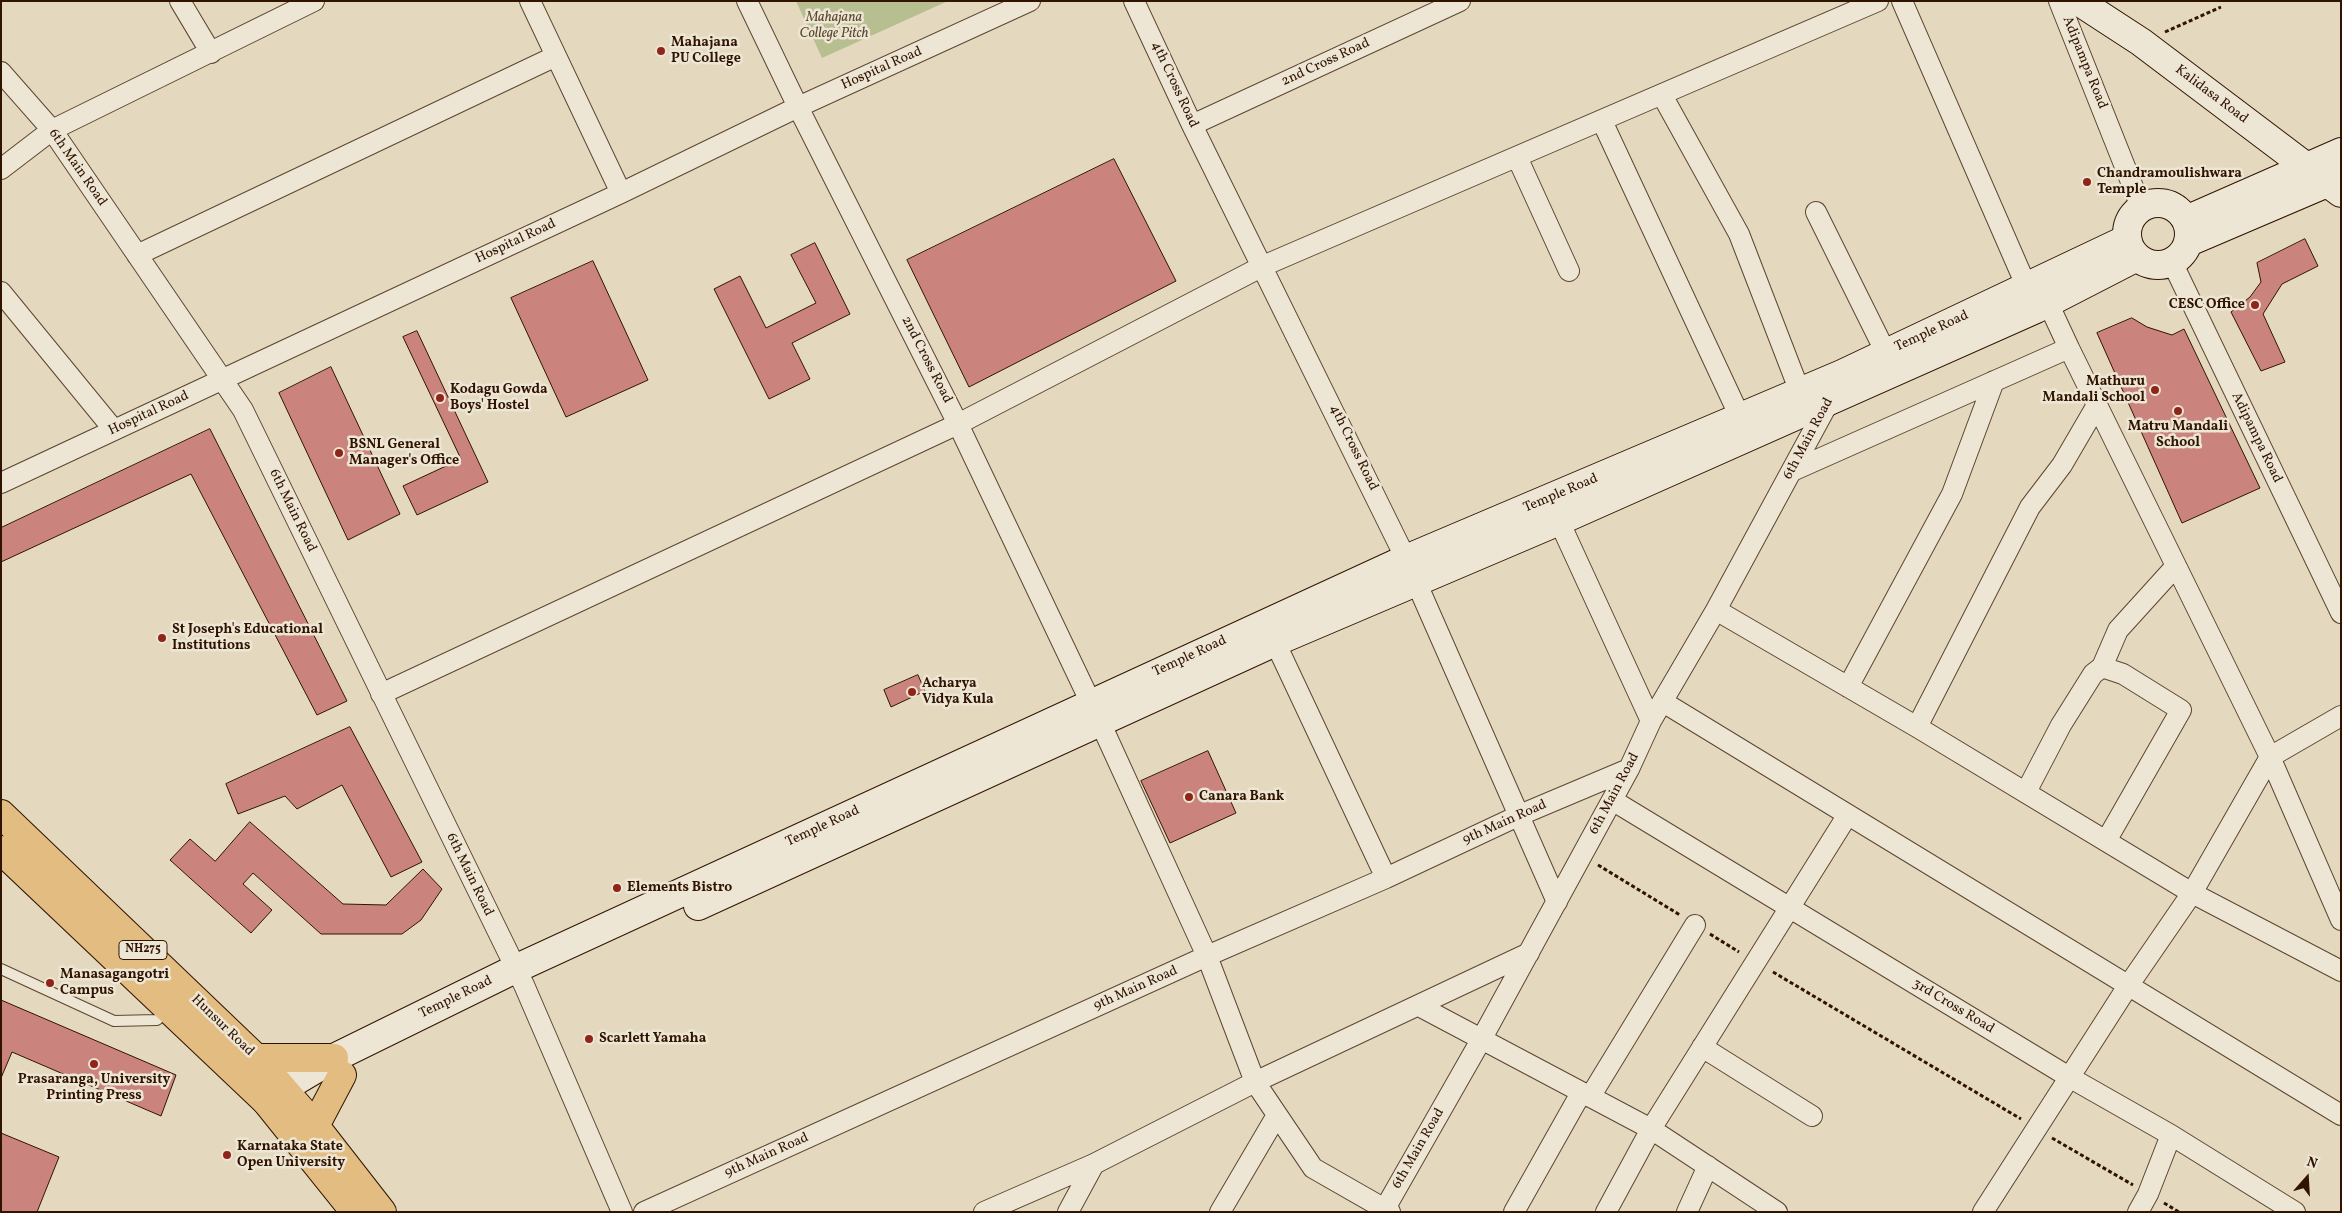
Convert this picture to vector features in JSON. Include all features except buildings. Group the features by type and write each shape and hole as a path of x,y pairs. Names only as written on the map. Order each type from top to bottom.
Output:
{"main road":[{"name":"Hunsur Road","path":"1,814 256,1058 274,1095 300,1120 382,1212"},
{"path":"1,850 169,1008 274,1095"},
{"path":"256,1058 338,1066 300,1120 355,1212"}],"street":[{"path":"180,1 211,53"},
{"path":"1,169 52,130 314,1"},
{"path":"530,1 621,193"},
{"name":"2nd Cross Road","path":"747,1 798,107 958,424 1095,713 1207,956 1255,1082 1313,1168 1386,1211"},
{"name":"Hospital Road","path":"1,483 621,193 798,107 1030,1"},
{"name":"4th Cross Road","path":"1134,1 1192,124 1418,583 1557,902"},
{"name":"2nd Cross Road","path":"1192,124 1460,1"},
{"path":"381,694 958,424 1263,266 1878,1"},
{"path":"1902,1 2037,300 2069,348 2270,757 2341,920"},
{"name":"Adipampa Road","path":"2059,1 2141,208"},
{"name":"Kalidasa Road","path":"2078,1 2141,42 2329,180"},
{"path":"137,255 556,56"},
{"name":"6th Main Road","path":"1,72 52,130 243,410 520,977 622,1212"},
{"path":"1662,95 1739,234 1800,392"},
{"path":"1602,121 1740,417"},
{"path":"2182,242 2175,207 2165,203 2155,203 2141,208 2129,221 2132,248 2149,264 2159,266 2182,242 2329,180 2341,152"},
{"path":"1517,157 1570,271"},
{"path":"1816,212 1886,353"},
{"name":"Adipampa Road","path":"2182,242 2341,613"},
{"name":"Temple Road","path":"1095,713 1418,583 1830,401 2037,300 2132,248"},
{"path":"1,292 114,430"},
{"name":"Temple Road","path":"274,1095 338,1066 520,977 1095,713 1406,558 1800,392 1886,353 2037,300"},
{"path":"1792,471 2069,348"},
{"name":"6th Main Road","path":"1386,1211 1629,769 1651,721 1716,610 1792,471 1830,401 1842,374"},
{"path":"1848,687 1952,494 1994,381"},
{"path":"1917,727 2030,507 2062,465 2097,405"},
{"path":"1559,521 1651,721"},
{"path":"2026,792 2061,725 2093,674 2102,667 2118,630 2176,566"},
{"path":"1716,610 1917,727 2192,893 2341,971"},
{"path":"1275,642 1386,878"},
{"path":"2102,667 2123,674 2181,710 2106,841"},
{"path":"1663,702 1847,816 2341,1115"},
{"path":"1983,1212 2128,986 2192,893 2270,757 2341,716"},
{"name":"9th Main Road","path":"644,1212 1207,956 1386,878 1520,815 1629,769"},
{"name":"3rd Cross Road","path":"1612,800 2069,1077 2171,1135 2295,1212"},
{"path":"1606,1212 1651,1129 1847,816"},
{"path":"1514,1212 1586,1095 1695,925"},
{"path":"984,1212 1094,1164 1255,1082 1529,953"},
{"path":"1419,1006 1651,1129 1778,1212"},
{"path":"1702,1047 1812,1116"},
{"path":"1220,1212 1277,1115"},
{"path":"2138,1212 2148,1194 2171,1135"},
{"path":"1068,1212 1094,1164"},
{"path":"1687,1212 1708,1166"}],"lane":[{"path":"1,969 114,1021 157,1020 169,1008"}],"path":[{"path":"2141,42 2220,7"},
{"path":"1582,855 1755,962 2179,1212"}],"green space":[{"name":"Mahajana College Pitch","path":"796,1 948,1 822,58"}],"place":[{"name":"Mahajana PU College","path":"661,51"},
{"name":"Chandramoulishwara Temple","path":"2087,182"},
{"name":"CESC Office","path":"2255,305"},
{"name":"Mathuru Mandali School","path":"2155,390"},
{"name":"Kodagu Gowda Boys' Hostel","path":"440,398"},
{"name":"Matru Mandali School","path":"2178,411"},
{"name":"BSNL General Manager's Office","path":"339,453"},
{"name":"St Joseph's Educational Institutions","path":"162,638"},
{"name":"Acharya Vidya Kula","path":"912,692"},
{"name":"Canara Bank","path":"1189,797"},
{"name":"Elements Bistro","path":"617,888"},
{"name":"Manasagangotri Campus","path":"50,983"},
{"name":"Scarlett Yamaha","path":"589,1039"},
{"name":"Prasaranga, University Printing Press","path":"94,1064"},
{"name":"Karnataka State Open University","path":"227,1155"}]}
